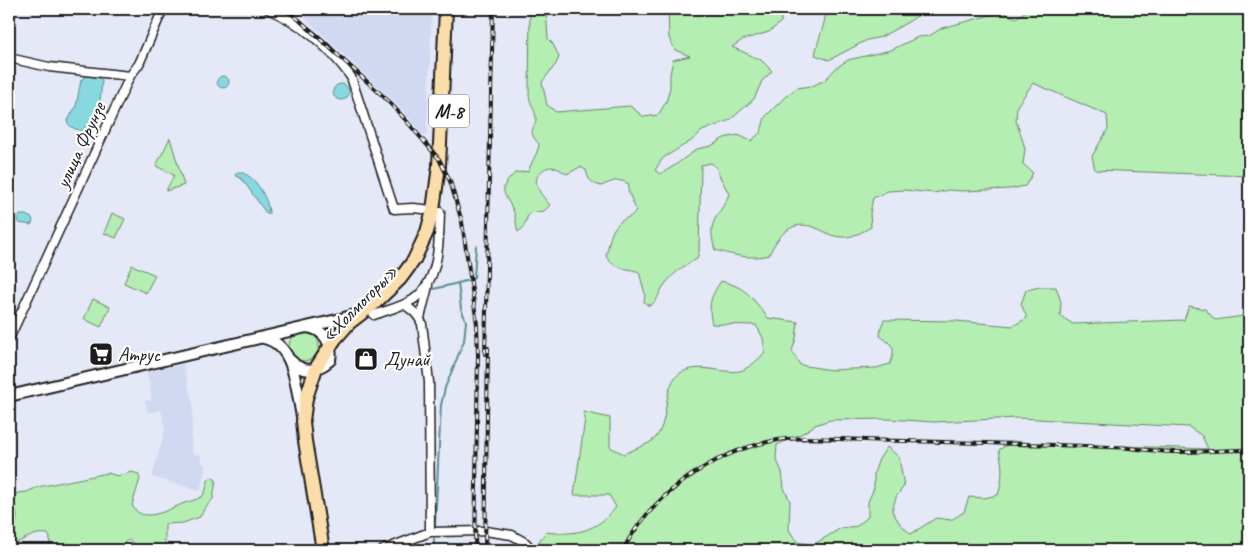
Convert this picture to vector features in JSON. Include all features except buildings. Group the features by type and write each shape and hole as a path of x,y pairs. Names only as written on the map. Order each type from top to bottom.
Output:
{"highway":[{"name":"«Холмогоры»","path":"330,346 349,323 368,314 398,294 419,267 433,239 437,211 440,159 446,9"},
{"name":"«Холмогоры»","path":"437,211 445,185 454,9"},
{"name":"«Холмогоры»","path":"330,360 348,335 368,314"},
{"name":"М-8","path":"323,550 303,420 307,391 316,368 330,346"},
{"name":"М-8","path":"330,360 316,391 311,427 330,550"}],"street":[{"path":"130,76 139,64 163,9"},
{"path":"268,9 300,26 341,64 351,77 394,209 413,208 437,211 439,248 420,318"},
{"name":"улица Фрунзе","path":"9,58 49,67 130,76 9,339"},
{"path":"9,396 368,314 405,304 414,299 429,283"},
{"path":"405,304 420,318 422,324 429,382 430,532"},
{"path":"263,338 280,345 288,357 303,370 316,368 330,360 330,346 320,332 306,327"},
{"path":"294,330 286,337 284,345 303,420"},
{"path":"382,550 430,532 485,531 512,535 526,543 532,550"}],"shaded area":[{"path":"296,9 432,9 427,135 422,134 406,114"},
{"path":"183,364 193,404 191,449 194,454 201,455 201,462 206,466 200,491 152,477 165,430 161,410 148,413 145,401 152,400 147,372"}],"green space":[{"path":"530,9 546,9 548,39 553,44 559,57 542,82 547,105 556,112 630,106 644,117 658,115 666,102 670,88 673,60 690,56 675,50 669,38 668,9 781,9 781,22 769,32 742,40 732,47 761,60 772,71 762,81 754,99 730,120 702,131 691,141 663,158 655,170 660,174 697,149 711,146 724,138 738,135 751,141 761,132 765,117 785,97 797,88 812,86 825,80 836,68 848,60 891,50 918,37 929,36 942,28 1002,12 1016,18 1029,9 1249,9 1249,176 1095,170 1092,156 1108,129 1107,115 1033,83 1017,106 1016,121 1025,149 1023,164 1033,173 1025,186 1010,189 949,190 934,193 904,190 888,191 873,198 870,213 871,227 849,237 835,236 807,225 800,225 787,230 781,235 769,255 748,257 715,250 712,232 714,220 729,194 717,168 711,163 701,165 699,252 697,259 674,274 663,287 656,300 649,306 644,302 645,294 639,272 616,266 606,256 610,237 614,229 636,210 628,190 629,184 618,181 601,186 590,181 586,170 580,167 567,174 554,167 549,167 538,175 536,182 550,205 544,211 529,213 523,228 518,232 514,214 504,187 515,173 529,171 539,144 532,132 536,117 529,96"},
{"path":"824,9 928,9 881,37 867,40 829,60 815,55 824,22 826,10"},
{"path":"170,138 184,185 166,191 174,175 156,166"},
{"path":"112,213 125,219 116,238 104,233"},
{"path":"132,265 155,275 146,293 124,283"},
{"path":"721,281 743,290 768,318 798,322 792,351 800,365 831,370 876,368 890,364 893,354 891,345 880,336 884,320 956,321 1013,326 1027,318 1021,304 1026,290 1040,287 1056,287 1061,302 1060,316 1073,324 1184,320 1189,306 1205,309 1215,320 1249,317 1249,550 542,550 537,544 546,532 567,533 594,527 602,522 616,507 609,495 574,495 585,419 583,412 610,418 610,447 624,454 652,441 658,434 662,425 671,385 682,372 698,368 730,371 743,370 765,353 763,338 756,325 712,324 711,301","holes":["1018,418 1189,427 1202,436 1208,449 1013,441 999,450 1002,473 998,495 984,498 969,497 964,512 951,520 936,518 911,534 900,524 892,511 896,497 904,486 899,457 887,447 879,459 874,473 874,488 868,502 868,517 857,526 841,528 813,545 797,542 789,530 790,501 784,488 782,472 776,458 777,445 815,425 830,420 888,419 934,422"]},
{"path":"93,299 110,307 101,327 84,319"},
{"path":"304,331 315,335 319,346 315,357 304,361 293,357 289,346 293,335"},
{"path":"132,472 138,474 140,479 132,505 136,511 142,514 155,514 199,498 205,493 211,477 216,480 213,499 200,517 183,523 165,524 165,550 144,550 129,540 123,544 120,550 49,550 50,538 48,534 31,536 16,543 12,540 17,519 14,499 17,493 108,473 117,476"}],"water":[{"path":"86,76 97,77 102,80 100,103 88,125 81,131 71,127 67,122 76,106 81,80"},
{"path":"223,76 229,82 223,88 217,82"},
{"path":"341,84 349,92 341,100 333,92"},
{"path":"238,172 250,177 260,188 267,202 269,214 266,213 242,179 235,175"},
{"path":"20,215 32,218 31,225 19,223"}],"waterway":[{"path":"472,279 474,278 476,246"},
{"path":"435,526 441,405 445,388 464,341 466,321 461,309 458,283 469,280"},
{"path":"434,289 458,283"},
{"path":"434,539 434,550"}],"railway":[{"path":"287,9 383,96 404,118 439,159 450,181 462,222 477,324 475,550"},
{"path":"485,354 493,9"},
{"path":"485,550 488,348"},
{"path":"623,550 635,530 651,511 668,493 688,478 709,464 731,454 754,445 778,440 815,438 1034,444 1118,447 1178,452 1249,450"}],"place":[{"name":"Атрус","path":"101,354"},
{"name":"Дунай","path":"366,359"}]}
